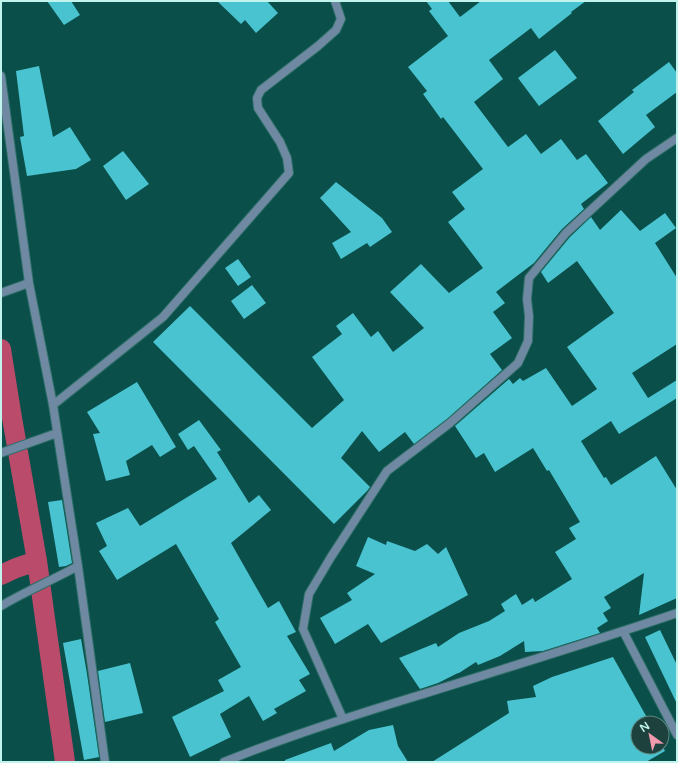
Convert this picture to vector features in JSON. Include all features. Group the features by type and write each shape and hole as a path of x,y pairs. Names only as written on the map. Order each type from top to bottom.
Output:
{"street":[{"path":"53,405 162,317 289,173 287,158 280,142 258,108 257,98 261,90 318,46 336,30 341,19 335,1"},
{"path":"1,76 28,283 53,405 78,566 105,762"},
{"path":"343,719 303,629 309,594 331,557 387,471 450,423 518,363 528,341 529,316 527,299 529,278 566,233 646,159 677,138"},
{"path":"1,293 28,283"},
{"path":"2,453 57,432"},
{"path":"1,606 17,596 78,566"},
{"path":"224,762 258,748 343,719 677,613"},
{"path":"623,631 677,735"}],"building":[{"path":"47,1 71,1 80,15 64,25"},
{"path":"217,1 267,1 278,13 256,33 245,20 241,24"},
{"path":"426,1 448,1 460,17 481,1 586,1 539,39 531,28 489,60 503,79 474,102 508,147 526,134 541,154 561,139 577,160 586,154 608,183 581,204 584,209 562,229 534,263 496,292 505,303 493,312 512,338 490,354 502,370 447,419 414,444 405,432 379,452 362,431 341,458 370,487 334,524 153,342 190,306 312,428 344,400 312,357 342,334 336,326 353,313 371,337 378,331 393,352 424,328 390,292 421,264 449,293 483,268 448,222 465,209 452,192 483,169 443,117 441,119 423,94 427,91 408,67 448,36 429,11 432,9"},
{"path":"555,50 577,78 539,106 518,78"},
{"path":"669,62 677,73 677,92 646,115 655,127 623,154 598,121 634,92 632,90"},
{"path":"39,66 53,137 70,127 91,160 76,169 27,176 20,137 24,136 16,71"},
{"path":"123,151 149,184 126,200 103,166"},
{"path":"336,182 382,218 392,232 370,247 367,243 341,259 332,243 351,232 320,198"},
{"path":"621,210 640,231 665,213 676,228 655,243 677,278 677,344 632,373 648,398 677,380 677,398 619,434 611,421 581,441 604,478 606,477 611,485 656,456 677,490 677,598 639,615 644,573 604,597 611,608 603,613 608,621 597,628 600,633 543,651 525,652 524,641 500,656 478,665 476,662 459,673 438,683 420,689 399,658 436,643 438,647 459,633 489,621 505,611 501,604 516,594 522,605 533,598 535,602 572,579 555,552 576,539 569,528 580,522 549,470 547,471 533,448 495,472 484,453 476,458 455,426 509,379 513,384 520,378 523,381 546,368 572,406 597,389 567,347 614,313 577,261 548,283 541,272 570,237 591,217 600,230"},
{"path":"238,259 251,277 238,286 225,268"},
{"path":"252,285 266,303 244,319 231,301"},
{"path":"137,382 176,447 160,457 152,445 126,461 130,475 106,481 93,434 100,433 87,412"},
{"path":"199,420 221,450 217,452 249,503 259,495 271,510 231,543 268,608 279,601 296,632 287,636 310,674 299,680 306,691 274,709 277,713 263,721 249,696 220,714 231,737 190,757 172,717 224,691 218,680 241,667 215,622 219,619 176,544 117,580 99,551 107,546 96,523 128,508 140,526 217,479 194,446 188,450 178,434"},
{"path":"62,500 72,563 59,567 48,502"},
{"path":"368,537 386,545 387,541 415,551 427,544 438,554 446,547 468,595 381,643 368,624 335,644 320,618 352,600 347,593 375,574 356,566"},
{"path":"660,630 677,665 677,704 645,637"},
{"path":"81,639 99,757 84,760 63,643"},
{"path":"613,657 646,715 630,715 630,755 658,755 646,762 432,762 509,713 507,701 536,697 533,686 552,677"},
{"path":"130,663 143,713 105,722 98,671"},
{"path":"393,725 398,746 408,762 285,762 285,760 331,743 334,751 369,730"}],"waterway":[{"path":"1,349 37,561 65,762"},
{"path":"1,575 37,561"}]}
